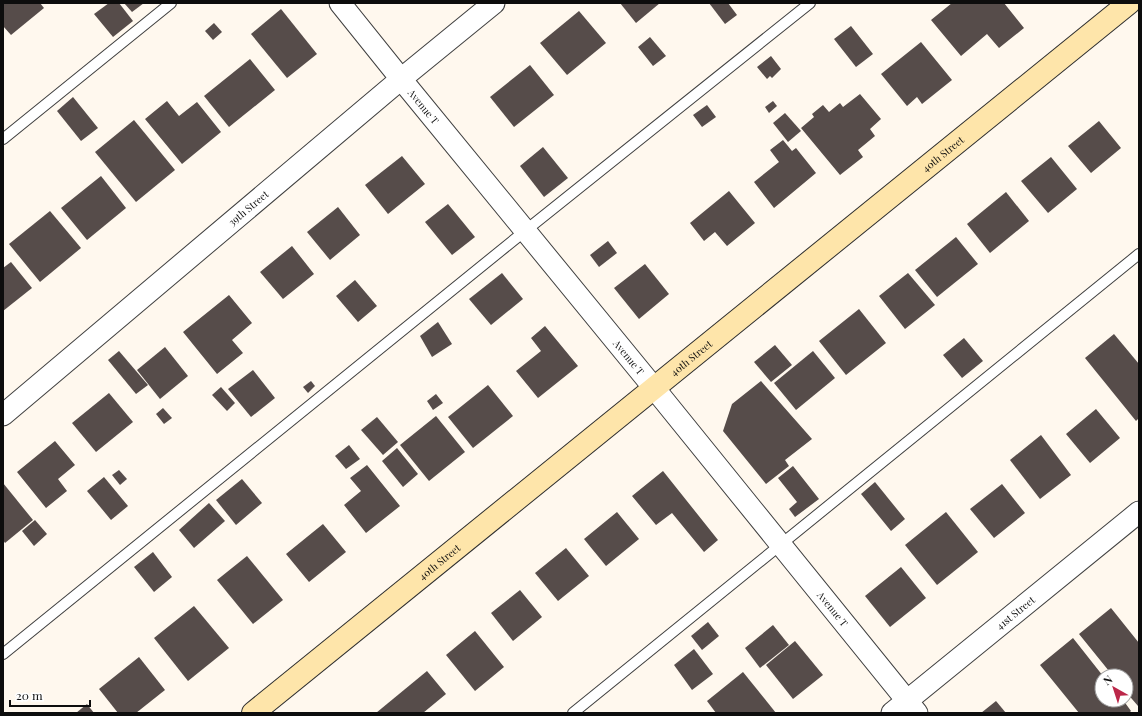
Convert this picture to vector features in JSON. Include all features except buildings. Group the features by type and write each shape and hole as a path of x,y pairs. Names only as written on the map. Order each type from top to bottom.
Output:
{"street":[{"name":"Avenue T","path":"340,3 780,544 905,709"},
{"name":"39th Street","path":"3,415 401,79 494,3"},
{"name":"40th Street","path":"253,713 1129,3"},
{"name":"41st Street","path":"905,709 1139,512"}],"lane":[{"path":"3,139 170,3"},
{"path":"3,654 525,231 810,3"},
{"path":"573,713 1139,254"}]}
